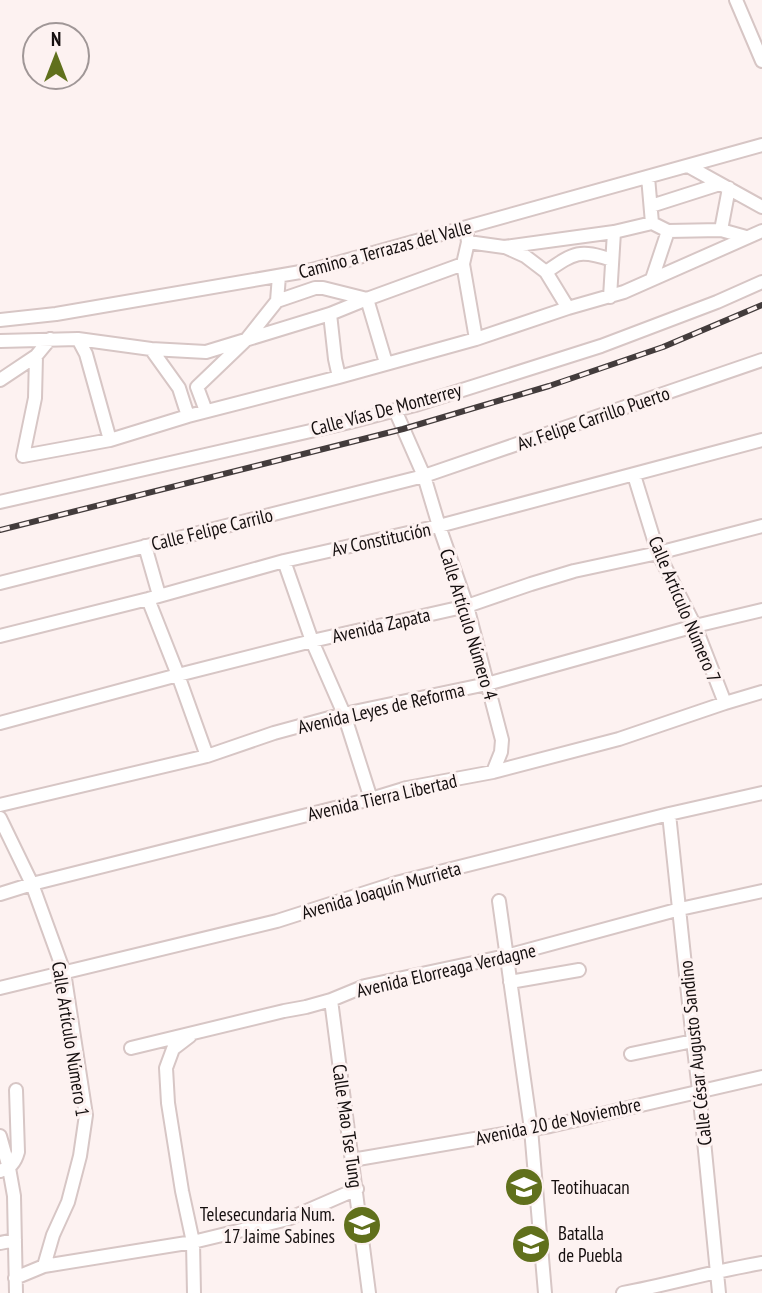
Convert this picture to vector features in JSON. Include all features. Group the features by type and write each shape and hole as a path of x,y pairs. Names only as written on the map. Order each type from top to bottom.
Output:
{"street":[{"path":"736,0 758,42 762,61"},
{"name":"Camino a Terrazas del Valle","path":"0,320 56,314 312,270 762,145"},
{"path":"688,166 762,207"},
{"path":"648,177 652,223"},
{"path":"650,206 724,186"},
{"path":"722,230 724,186"},
{"path":"504,247 614,232 652,223 668,231 722,230 746,237"},
{"path":"466,228 468,242 463,264 476,339"},
{"path":"652,279 668,231"},
{"path":"36,356 34,398 23,456 110,440 206,411 476,339 610,297 762,231"},
{"path":"610,297 614,232"},
{"path":"468,242 504,247 525,256 547,272 568,308"},
{"path":"547,272 568,257 581,253 592,253 612,260"},
{"path":"0,341 78,339 151,349 206,352 330,314 463,264"},
{"path":"277,301 279,276"},
{"name":"Calle Vías De Monterrey","path":"0,502 395,410 601,346 762,282"},
{"path":"179,388 197,387 246,340 277,301 315,288 367,299"},
{"path":"367,299 386,363"},
{"path":"330,314 339,377"},
{"path":"0,380 36,356 50,339"},
{"path":"78,339 86,354 110,440"},
{"path":"151,349 179,388 188,416"},
{"name":"Av. Felipe Carrillo Puerto","path":"424,476 762,360"},
{"path":"197,387 206,411"},
{"name":"Calle Artículo Número 4","path":"395,410 424,476 467,606 502,740 501,752 493,772"},
{"name":"Av Constitución","path":"0,636 284,561 439,526 762,440"},
{"name":"Calle Artículo Número 7","path":"634,475 658,553 695,626 725,703"},
{"name":"Calle Felipe Carrilo","path":"0,583 424,476"},
{"name":"Avenida Zapata","path":"0,723 312,640 467,606 574,571 762,526"},
{"path":"145,546 153,597 207,756"},
{"path":"284,561 312,640 344,715 371,799"},
{"name":"Avenida Leyes de Reforma","path":"0,805 207,756 274,733 487,684 762,610"},
{"name":"Avenida Tierra Libertad","path":"0,894 407,788 493,772 619,739 762,692"},
{"name":"Avenida Joaquín Murrieta","path":"0,988 277,921 396,883 762,793"},
{"name":"Calle César Augusto Sandino","path":"669,814 719,1293"},
{"name":"Calle Artículo Número 1","path":"0,818 32,884 64,972 86,1115 80,1156 68,1202 53,1235 44,1266"},
{"name":"Avenida Elorreaga Verdagne","path":"131,1048 331,1000 365,986 506,956 680,909 762,891"},
{"path":"499,901 531,1129 545,1293"},
{"path":"510,982 579,970"},
{"name":"Calle Mao Tse Tung","path":"331,1000 369,1293"},
{"path":"194,1293 193,1241 181,1191 167,1103 166,1068 173,1049 196,1032"},
{"path":"631,1054 693,1041"},
{"name":"Avenida 20 de Noviembre","path":"352,1160 550,1126 762,1077"},
{"path":"5,1170 16,1161 18,1152 16,1090"},
{"path":"0,1136 5,1170 14,1196 16,1293"},
{"path":"15,1278 44,1266 193,1241 288,1219 357,1189"},
{"path":"0,1242 15,1240"},
{"path":"623,1293 762,1263"}],"railway":[{"path":"0,530 403,429 549,386 663,347 762,305"}],"place":[{"name":"Teotihuacan","path":"524,1187"},
{"name":"Telesecundaria Num. 17 Jaime Sabines","path":"362,1225"},
{"name":"Batalla de Puebla","path":"531,1244"}]}
